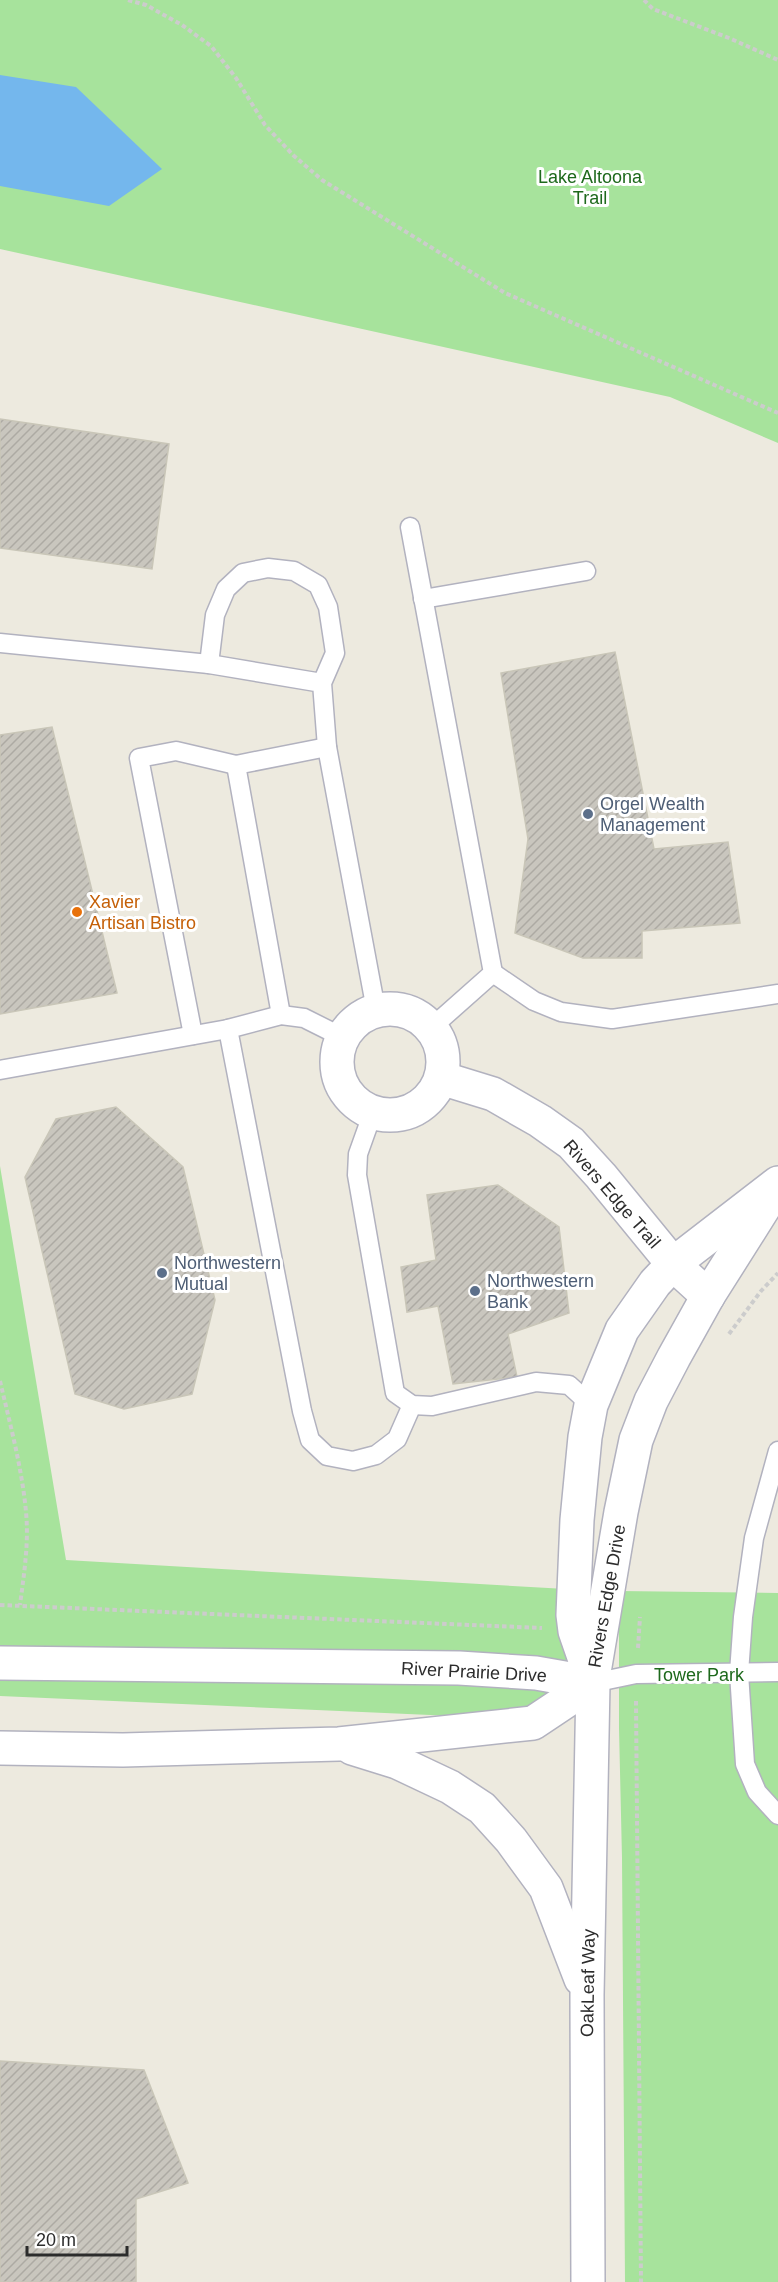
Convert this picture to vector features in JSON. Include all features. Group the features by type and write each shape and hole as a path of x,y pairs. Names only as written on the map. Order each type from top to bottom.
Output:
{"street":[{"path":"394,1008 408,1011 432,1028 440,1041 443,1053 438,1087 428,1098 414,1109 397,1114 373,1112 359,1105 349,1096 340,1080 337,1063 338,1047 347,1029 360,1017 376,1010 394,1008"},
{"name":"Rivers Edge Trail","path":"441,1078 493,1094 540,1121 571,1143 673,1264 708,1296"},
{"name":"Rivers Edge Drive","path":"588,1632 573,1615 577,1520 585,1437 591,1405 622,1330 655,1283 673,1264 778,1184"},
{"name":"Rivers Edge Drive","path":"593,1683 588,1632 636,1440 651,1401 708,1296 778,1184"},
{"name":"River Prairie Drive","path":"0,1663 459,1668 536,1672 593,1683"},
{"name":"River Prairie Drive","path":"0,1749 123,1750 339,1744 533,1723 593,1683"},
{"name":"OakLeaf Way","path":"588,2282 587,1995 593,1683"},
{"path":"339,1744 397,1762 450,1787 482,1808 512,1840 546,1888 587,1995"}],"lane":[{"path":"410,526 493,973 534,1001 561,1012 612,1019 778,994"},
{"path":"209,664 215,615 226,590 243,573 268,568 294,572 318,585 328,607 335,654 322,683 327,747 376,1010"},
{"path":"423,599 586,572"},
{"path":"0,643 209,664 322,683"},
{"path":"193,1035 139,758 176,751 236,765 327,747"},
{"path":"236,765 281,1015"},
{"path":"432,1028 493,973"},
{"path":"0,1070 228,1029 281,1015 304,1018 342,1037"},
{"path":"228,1029 302,1411 310,1440 327,1456 353,1461 375,1455 398,1439 412,1405"},
{"path":"373,1112 358,1154 357,1175 395,1393 412,1405 432,1406 536,1382 569,1385 591,1405"},
{"path":"778,1451 754,1538 742,1617 739,1672 745,1764 757,1792 778,1815"},
{"path":"593,1683 636,1674 778,1672"}],"path":[{"path":"128,0 146,5 211,46 236,78 265,125 293,155 322,180 505,293 778,413"},
{"path":"644,0 653,9 778,60"},
{"path":"722,1343 760,1291 778,1273"},
{"path":"0,1381 20,1470 26,1514 26,1557 20,1605"},
{"path":"0,1605 523,1626 639,1634"},
{"path":"640,1614 636,1674 641,2282"}],"green space":[{"name":"Lake Altoona Trail","path":"0,0 778,0 778,443 670,397 0,249"},
{"path":"0,1166 66,1560 566,1589 567,1721 0,1696"},
{"name":"Tower Park","path":"619,1591 778,1593 778,2282 625,2282"}],"water":[{"path":"0,75 76,87 162,169 109,206 0,186"}],"building":[{"path":"0,419 169,444 152,569 0,548"},
{"path":"615,652 654,849 728,842 740,923 642,931 642,958 583,958 515,933 528,839 501,673"},
{"path":"52,727 117,993 0,1014 0,735"},
{"path":"116,1107 183,1167 215,1300 192,1394 124,1409 75,1394 25,1177 56,1119"},
{"path":"498,1185 559,1227 569,1313 508,1334 517,1377 453,1384 438,1306 407,1312 401,1267 436,1260 427,1195"},
{"path":"0,2061 144,2070 188,2183 136,2199 136,2282 0,2282"}],"place":[{"name":"Orgel Wealth Management","path":"588,814"},
{"name":"Xavier Artisan Bistro","path":"77,912"},
{"name":"Northwestern Mutual","path":"162,1273"},
{"name":"Northwestern Bank","path":"475,1291"}]}
